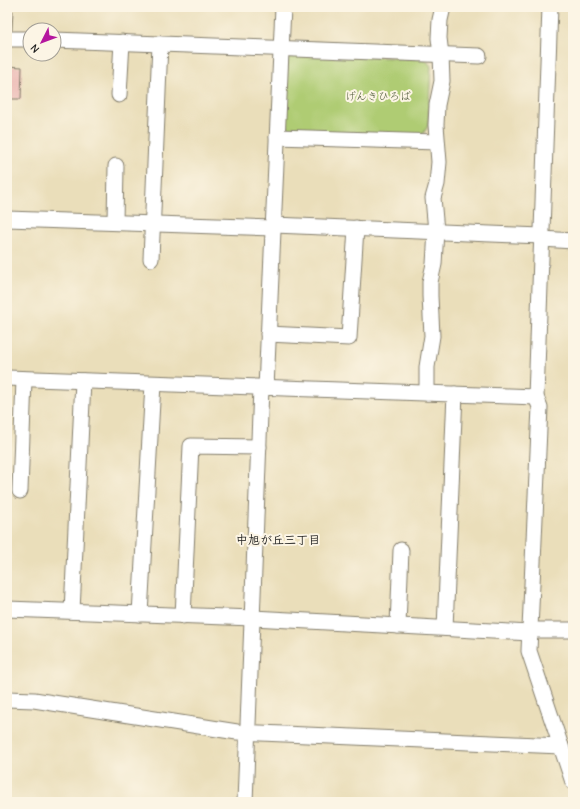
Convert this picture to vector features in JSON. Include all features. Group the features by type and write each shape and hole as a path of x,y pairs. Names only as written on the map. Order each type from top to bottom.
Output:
{"street":[{"path":"245,802 259,447 268,334 274,227 283,7"},
{"path":"427,393 427,366 432,336 430,282 434,264 436,231 433,198 439,162 436,125 437,105 442,81 439,38 440,20 443,7"},
{"path":"550,7 536,397 540,407 529,651 573,782"},
{"path":"7,39 22,39"},
{"path":"62,40 479,56"},
{"path":"119,95 122,42"},
{"path":"151,259 160,44"},
{"path":"277,137 437,142"},
{"path":"115,222 116,166"},
{"path":"7,219 436,231 542,237 573,241"},
{"path":"268,334 349,338 356,228"},
{"path":"7,378 536,397"},
{"path":"20,491 24,379"},
{"path":"72,611 83,381"},
{"path":"140,614 153,384"},
{"path":"446,628 455,394"},
{"path":"183,616 190,446 259,447"},
{"path":"398,626 401,550"},
{"path":"7,609 253,618 446,628 530,631 573,630"},
{"path":"7,699 34,700 248,732 561,746"}],"green space":[{"name":"げんきひろば","path":"292,54 425,59 431,66 428,126 421,137 293,132 288,127 284,119 287,59"}],"building":[{"path":"7,10 13,11 12,30 7,29"},
{"path":"7,66 22,67 21,99 7,99"}],"district":[{"name":"中旭が丘三丁目","path":"278,540"}]}
